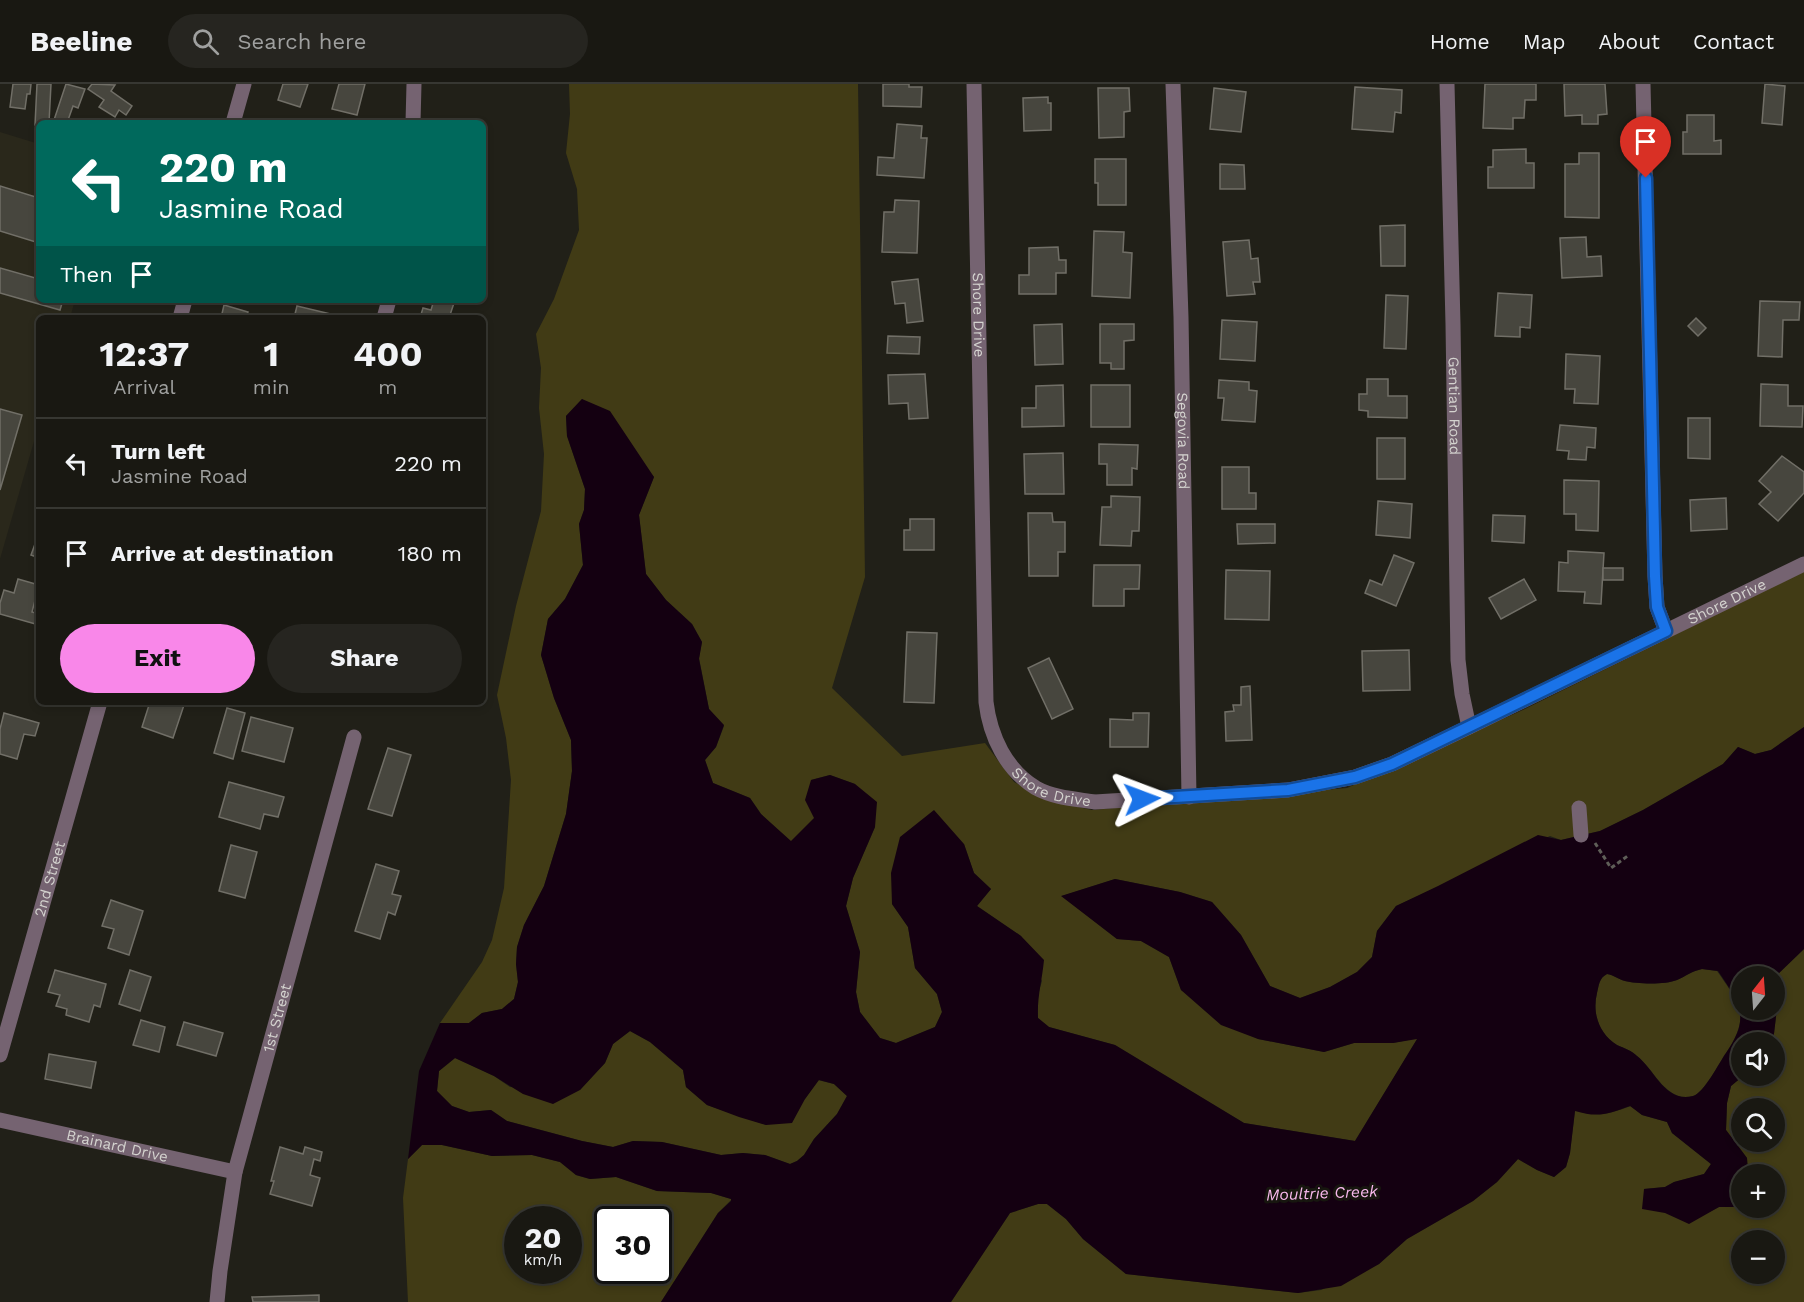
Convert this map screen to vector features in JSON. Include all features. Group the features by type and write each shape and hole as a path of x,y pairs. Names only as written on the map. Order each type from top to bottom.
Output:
{"street":[{"path":"234,120 244,84"},
{"path":"413,120 414,84"},
{"name":"Shore Drive","path":"974,84 986,702 993,736 1004,756 1018,774 1037,788 1053,794 1095,802 1288,790 1355,777 1392,764 1804,564"},
{"name":"Segovia Road","path":"1173,84 1189,797"},
{"name":"Gentian Road","path":"1446,84 1453,324 1458,660 1469,727"},
{"path":"1643,84 1655,576 1657,607 1666,631"},
{"name":"2nd Street","path":"0,1055 99,705"},
{"name":"1st Street","path":"217,1302 235,1172 354,738"},
{"path":"1579,808 1587,837"},
{"name":"Brainard Drive","path":"0,1120 235,1172"}],"path":[{"path":"1587,837 1611,868 1629,855"}],"shaded area":[{"path":"569,84 858,84 865,577 832,688 902,756 985,743 1014,782 1050,801 1092,810 1347,788 1523,710 1804,571 1804,727 1771,750 1755,754 1738,747 1723,764 1643,810 1600,831 1561,840 1550,836 1396,906 1377,931 1372,957 1357,972 1330,987 1300,998 1270,986 1241,935 1212,902 1180,892 1115,879 1062,896 1117,939 1141,941 1169,957 1181,990 1258,1039 1324,1052 1354,1043 1393,1043 1418,1038 1355,1141 1244,1123 1115,1045 1049,1027 1038,1018 1037,998 1042,981 1021,936 977,906 991,889 974,873 964,844 892,904 908,927 915,968 937,994 942,1012 935,1027 896,1043 880,1038 860,1012 856,992 860,952 846,906 853,878 875,827 855,784 830,775 811,780 815,818 791,842 761,814 750,798 713,783 705,760 716,747 724,726 709,709 699,658 702,642 692,624 666,600 646,574 639,515 654,477 582,399 566,416 567,436 585,489 584,510 579,524 583,565 565,599 548,619 541,655 554,698 571,740 572,771 566,814 544,886 524,925 517,947 518,982 514,999 502,1009 482,1013 469,1023 440,1023 482,962 492,940 504,888 511,780 506,738 497,695 516,606 541,511 544,454 539,408 541,368 536,334 554,299 579,230 577,189 566,153 570,114"},
{"path":"0,132 36,143 36,303 74,303 71,315 36,315 36,434 0,559"},
{"path":"1804,949 1804,1302 951,1302 1010,1213 1038,1204 1047,1204 1066,1219 1083,1239 1126,1274 1298,1293 1321,1290 1379,1264 1407,1239 1473,1201 1497,1182 1518,1159 1554,1177 1566,1167 1575,1110 1590,1114 1603,1114 1631,1106 1642,1115 1667,1122 1672,1133 1711,1164 1704,1174 1674,1182 1665,1187 1644,1189 1707,1213 1719,1207 1731,1207 1731,1218 1785,1218 1785,1164 1747,1164 1747,1158 1742,1152 1785,1152 1785,1098 1731,1098 1731,1137 1726,1130 1727,1103 1731,1086 1785,1086 1785,1032 1774,1032 1776,1020 1785,1020 1785,967"},
{"path":"1702,969 1717,971 1731,992 1731,1020 1740,1020 1737,1032 1731,1032 1731,1045 1706,1084 1697,1094 1684,1097 1668,1090 1635,1054 1617,1045 1606,1035 1598,1022 1595,1008 1600,982 1607,974 1630,982 1658,983 1672,982"},
{"path":"630,1031 650,1042 683,1070 686,1087 707,1105 766,1125 805,1099 818,1080 834,1084 847,1096 837,1114 814,1139 804,1155 790,1164 765,1155 743,1153 721,1155 662,1142 633,1141 613,1147 582,1141 507,1121 491,1110 469,1112 452,1106 437,1091 439,1071 455,1058 494,1076 510,1087 580,1090 605,1063 613,1044"},
{"path":"422,1145 442,1145 492,1156 532,1155 560,1162 576,1175 590,1179 616,1177 657,1191 711,1193 731,1200 718,1213 661,1302 408,1302 403,1198 408,1159"}],"water":[{"name":"Moultrie Creek","path":"582,399 610,411 654,477 639,515 646,574 666,600 692,624 702,642 699,659 709,709 724,725 716,747 705,760 713,783 750,798 761,814 791,841 814,818 805,800 811,780 830,775 855,784 877,802 875,827 853,878 846,906 860,952 856,992 860,1012 880,1038 896,1043 935,1027 942,1012 937,994 915,968 908,927 892,904 891,873 900,837 934,810 964,844 974,873 991,889 977,906 1021,936 1044,960 1038,1018 1049,1027 1115,1045 1244,1123 1355,1141 1417,1039 1393,1043 1354,1043 1324,1052 1258,1039 1221,1025 1181,990 1169,957 1141,941 1117,939 1061,896 1115,879 1180,892 1212,902 1241,935 1270,986 1300,998 1330,987 1357,972 1372,957 1377,931 1396,906 1538,835 1561,840 1600,831 1643,810 1723,764 1738,747 1755,754 1771,750 1804,727 1804,949 1785,967 1731,966 1731,991 1718,971 1702,969 1672,982 1658,983 1630,982 1607,974 1600,982 1596,1001 1598,1022 1606,1035 1617,1045 1635,1054 1661,1084 1675,1095 1683,1097 1697,1094 1731,1045 1731,1086 1727,1103 1726,1130 1731,1137 1731,1152 1742,1152 1747,1158 1747,1164 1731,1164 1731,1207 1719,1207 1689,1224 1665,1213 1642,1209 1644,1189 1665,1187 1674,1182 1704,1174 1711,1164 1672,1133 1667,1122 1642,1115 1630,1106 1603,1114 1575,1111 1566,1167 1554,1177 1518,1159 1497,1182 1473,1201 1407,1239 1379,1264 1341,1286 1298,1293 1126,1274 1083,1239 1066,1219 1047,1204 1038,1204 1010,1213 951,1302 661,1302 718,1213 731,1199 711,1193 657,1191 616,1177 590,1179 576,1175 560,1162 532,1155 492,1156 442,1145 422,1145 408,1159 419,1071 440,1023 469,1023 482,1013 502,1009 514,999 518,982 517,947 524,925 544,886 566,814 572,771 571,740 554,698 541,655 548,619 565,599 583,565 579,524 584,510 585,489 567,436 566,416","holes":["630,1031 650,1042 683,1070 686,1087 707,1105 766,1125 792,1123 819,1080 834,1084 847,1096 837,1114 814,1139 804,1155 790,1164 765,1155 743,1153 721,1155 662,1142 633,1141 613,1147 582,1141 507,1121 491,1110 469,1112 452,1106 437,1091 439,1071 455,1058 494,1076 523,1094 553,1104 580,1090 605,1063 613,1044"]},
{"path":"1740,1020 1776,1020 1774,1032 1737,1032"}],"building":[{"path":"13,84 31,84 25,109 10,107"},
{"path":"37,84 51,84 49,120 36,120 35,125"},
{"path":"66,84 85,89 78,108 73,106 68,120 54,120"},
{"path":"92,84 115,85 111,91 132,106 126,115 119,110 115,117 99,107 104,100 88,89"},
{"path":"283,84 308,84 300,107 278,100"},
{"path":"339,84 365,84 357,115 332,109"},
{"path":"883,84 909,84 909,87 922,87 921,107 883,106"},
{"path":"1485,84 1536,84 1536,100 1525,100 1524,118 1513,118 1513,129 1483,128"},
{"path":"1564,84 1605,84 1607,114 1598,115 1598,124 1582,124 1582,115 1565,116"},
{"path":"1765,84 1785,86 1782,125 1762,123"},
{"path":"1355,87 1402,90 1401,113 1395,112 1393,132 1352,129"},
{"path":"1098,88 1129,88 1130,111 1124,112 1124,137 1099,138"},
{"path":"1214,88 1246,92 1241,132 1210,129"},
{"path":"1048,97 1048,103 1051,103 1051,130 1024,131 1023,98"},
{"path":"1687,115 1714,115 1714,141 1721,140 1721,154 1683,154 1683,132 1687,132"},
{"path":"897,124 922,126 921,138 927,138 924,178 877,175 878,157 894,158"},
{"path":"1526,149 1526,163 1534,163 1534,188 1488,188 1488,167 1493,167 1493,150"},
{"path":"1579,153 1599,153 1599,218 1565,217 1565,164 1579,164"},
{"path":"1095,159 1126,159 1126,205 1098,205"},
{"path":"1220,164 1244,165 1245,189 1220,189"},
{"path":"0,186 36,197 36,242 0,231"},
{"path":"895,200 919,201 917,253 882,252 884,212 894,212"},
{"path":"1405,225 1405,266 1381,266 1380,226"},
{"path":"1094,231 1124,232 1123,252 1132,253 1130,298 1092,296"},
{"path":"1586,237 1587,257 1601,256 1602,276 1562,278 1560,238"},
{"path":"1249,240 1251,259 1258,258 1260,282 1253,282 1255,294 1227,296 1223,242"},
{"path":"1058,247 1059,260 1066,260 1066,273 1056,273 1056,294 1019,294 1019,275 1029,275 1029,248"},
{"path":"0,268 36,278 36,303 62,303 60,310 0,293"},
{"path":"918,279 923,321 907,323 905,303 895,304 892,282"},
{"path":"1498,293 1532,295 1530,328 1520,327 1520,337 1495,336"},
{"path":"1386,295 1408,296 1406,349 1384,348"},
{"path":"1760,301 1800,302 1799,320 1783,320 1782,357 1758,356"},
{"path":"433,303 454,303 450,315 421,315 423,308 431,310"},
{"path":"224,305 248,312 247,315 222,315"},
{"path":"297,306 335,315 295,315"},
{"path":"1696,318 1706,328 1698,336 1688,326"},
{"path":"1222,320 1257,322 1255,361 1220,359"},
{"path":"1062,324 1063,364 1035,365 1034,325"},
{"path":"1100,324 1134,324 1134,340 1124,341 1124,369 1111,369 1111,363 1100,363"},
{"path":"888,336 920,337 919,354 887,353"},
{"path":"1566,354 1600,356 1598,404 1574,403 1575,389 1565,389"},
{"path":"925,374 928,418 909,419 908,403 889,404 888,375"},
{"path":"1367,379 1388,379 1388,396 1407,396 1407,418 1368,417 1368,411 1359,410 1359,394 1367,394"},
{"path":"1219,380 1249,382 1249,390 1257,391 1255,422 1222,420 1224,398 1218,398"},
{"path":"1761,384 1788,385 1788,406 1803,406 1802,427 1760,426"},
{"path":"1063,385 1064,426 1022,427 1022,408 1036,408 1036,386"},
{"path":"1091,385 1130,385 1130,427 1091,427"},
{"path":"0,409 22,415 0,490"},
{"path":"1688,418 1710,418 1710,459 1688,458"},
{"path":"1560,425 1596,428 1595,448 1587,447 1586,460 1568,459 1569,451 1557,450"},
{"path":"1377,438 1405,438 1405,479 1377,479"},
{"path":"1099,444 1138,445 1137,469 1132,468 1132,485 1107,485 1107,464 1099,464"},
{"path":"1063,453 1064,494 1025,494 1024,454"},
{"path":"1782,456 1804,472 1804,493 1778,521 1759,504 1771,492 1759,481"},
{"path":"1222,467 1249,467 1249,493 1256,493 1256,509 1222,509"},
{"path":"1564,480 1599,481 1598,531 1576,530 1576,514 1564,514"},
{"path":"1111,496 1140,497 1139,531 1132,531 1131,546 1100,545 1102,507 1111,507"},
{"path":"1726,498 1727,529 1691,531 1690,500"},
{"path":"1378,501 1412,504 1410,538 1376,535"},
{"path":"1028,513 1052,513 1053,522 1065,522 1065,552 1058,552 1058,576 1029,576"},
{"path":"1493,515 1525,516 1524,543 1492,541"},
{"path":"910,519 934,519 934,550 904,550 904,530 910,530"},
{"path":"1237,524 1275,524 1275,543 1238,544"},
{"path":"36,541 36,557 31,555"},
{"path":"1568,551 1604,553 1601,604 1584,603 1585,592 1558,591 1559,562 1568,563"},
{"path":"1394,555 1414,563 1396,606 1365,593 1370,580 1382,585"},
{"path":"1094,565 1140,565 1139,589 1124,589 1124,606 1093,606"},
{"path":"1603,568 1623,568 1623,580 1603,580"},
{"path":"1226,570 1270,571 1269,620 1225,619"},
{"path":"18,579 36,584 32,612 36,613 36,624 0,614 0,603 4,590 14,593"},
{"path":"1524,579 1536,600 1501,619 1489,598"},
{"path":"907,632 937,633 934,703 904,702"},
{"path":"1409,650 1410,690 1363,691 1362,651"},
{"path":"1049,658 1073,709 1052,719 1028,668"},
{"path":"1250,686 1252,740 1226,741 1225,712 1234,711 1233,705 1241,705 1241,687"},
{"path":"149,705 184,705 173,738 142,727"},
{"path":"227,708 245,713 233,759 214,753"},
{"path":"4,713 39,723 35,736 24,734 17,759 0,754 0,729"},
{"path":"1133,713 1149,713 1148,747 1110,747 1110,719 1133,720"},
{"path":"251,717 293,728 284,762 242,751"},
{"path":"388,748 411,755 392,816 368,809"},
{"path":"229,782 284,797 278,817 264,814 260,829 219,817"},
{"path":"231,845 257,852 245,898 219,891"},
{"path":"376,864 399,871 392,894 401,896 395,915 388,912 380,939 355,931"},
{"path":"111,900 143,911 129,955 108,948 114,929 102,926"},
{"path":"55,970 106,984 100,1007 94,1005 89,1022 66,1015 67,1009 56,1006 60,995 48,992"},
{"path":"130,970 151,977 140,1011 119,1004"},
{"path":"141,1020 165,1027 159,1052 133,1045"},
{"path":"184,1022 223,1033 216,1056 177,1045"},
{"path":"49,1054 96,1062 91,1088 45,1079"},
{"path":"280,1147 303,1154 305,1147 322,1152 320,1161 314,1159 310,1175 320,1178 312,1206 270,1194"},
{"path":"319,1295 319,1302 253,1302 252,1297"}],"route":[{"path":"1142,799 1288,790 1355,777 1392,764 1666,631 1657,607 1655,576 1646,178"}]}
